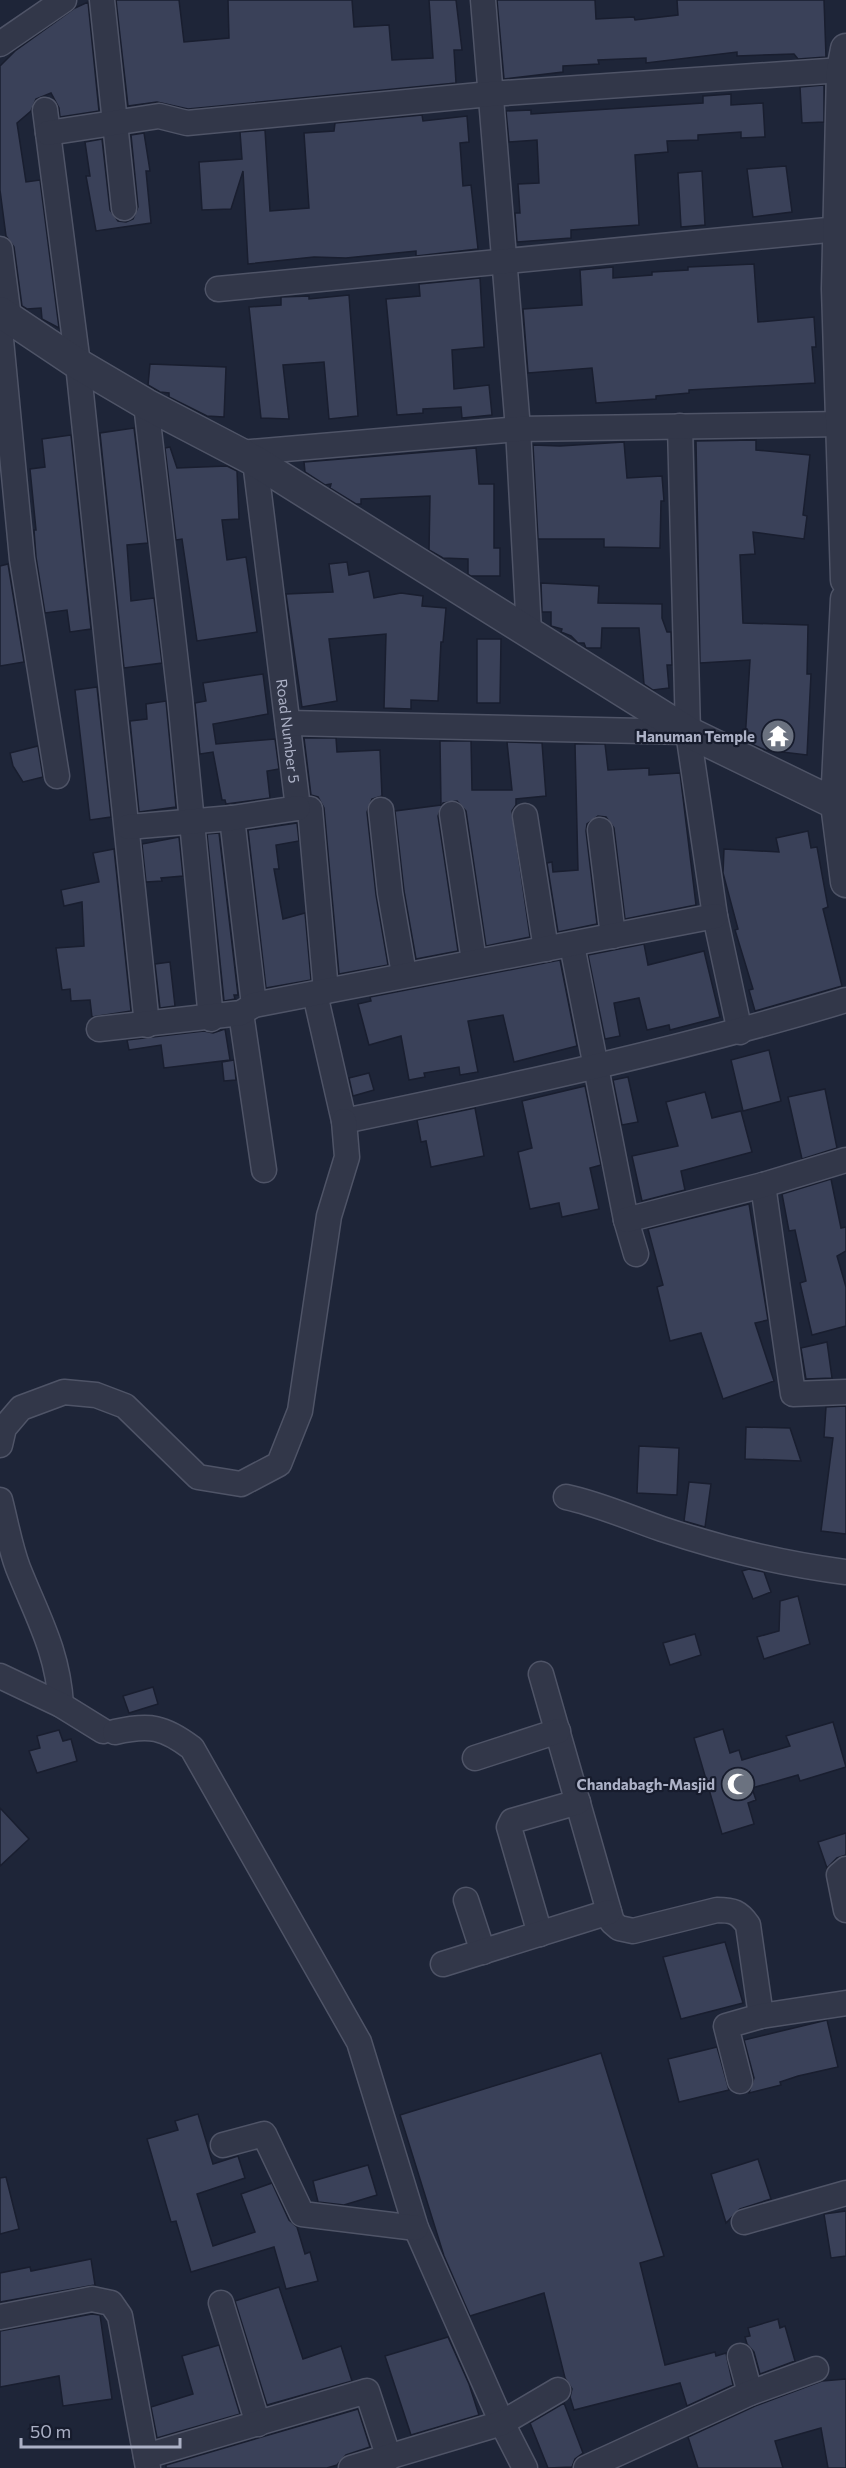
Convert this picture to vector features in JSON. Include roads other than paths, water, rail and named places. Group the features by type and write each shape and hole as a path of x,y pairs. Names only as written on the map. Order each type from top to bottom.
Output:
{"street":[{"path":"0,44 64,0"},
{"path":"102,0 124,208"},
{"path":"483,0 518,429 529,631"},
{"path":"147,1025 78,364 46,121 115,123 159,116 187,123 844,59 838,229 842,289 846,580"},
{"path":"218,289 838,229"},
{"path":"0,249 11,560 57,776"},
{"path":"3,320 146,404 248,457 688,732 836,804"},
{"path":"146,404 192,821 211,1019"},
{"path":"248,457 518,429 843,424"},
{"path":"680,426 688,732 715,916 740,1032"},
{"name":"Road Number 5","path":"248,457 288,723 298,808 310,809 321,992"},
{"path":"846,598 836,804 846,882"},
{"path":"288,723 688,732"},
{"path":"128,827 232,818 298,808"},
{"path":"381,810 390,893 404,975"},
{"path":"452,814 474,962"},
{"path":"525,816 546,949"},
{"path":"232,818 264,1170"},
{"path":"600,830 613,936"},
{"path":"99,1029 211,1019 321,992 404,975 572,945 715,916"},
{"path":"572,945 626,1220 636,1254"},
{"path":"0,1445 3,1428 21,1408 64,1392 96,1395 125,1406 198,1477 241,1484 279,1464 300,1411 330,1216 347,1157 344,1121 321,992"},
{"path":"344,1121 596,1068 740,1032 846,1000"},
{"path":"626,1220 763,1185 846,1160"},
{"path":"763,1185 793,1395 846,1392"},
{"path":"566,1497 589,1502 662,1529 748,1555 846,1572"},
{"path":"0,1500 17,1567 42,1619 54,1659 59,1679 61,1704"},
{"path":"541,1674 612,1922 619,1928 633,1931 717,1910 740,1913 747,1925 762,2016"},
{"path":"0,1676 61,1704 109,1731 137,1727 161,1728 192,1748 359,2042 416,2228 502,2423 525,2468"},
{"path":"475,1758 558,1731"},
{"path":"540,1934 509,1827 512,1821 578,1802"},
{"path":"846,1869 839,1875 846,1910"},
{"path":"466,1900 483,1952"},
{"path":"443,1964 609,1912"},
{"path":"740,2080 726,2026 762,2016 846,2003"},
{"path":"223,2145 264,2134 302,2214 416,2228"},
{"path":"744,2222 846,2193"},
{"path":"0,2317 92,2299 111,2303 120,2316 147,2462 258,2424 367,2391 389,2458"},
{"path":"221,2303 258,2424"},
{"path":"740,2356 750,2393"},
{"path":"585,2468 750,2393 816,2369"},
{"path":"351,2468 502,2423 558,2390"}],"place":[{"name":"Hanuman Temple","path":"778,736"},
{"name":"Chandabagh-Masjid","path":"738,1784"}]}
